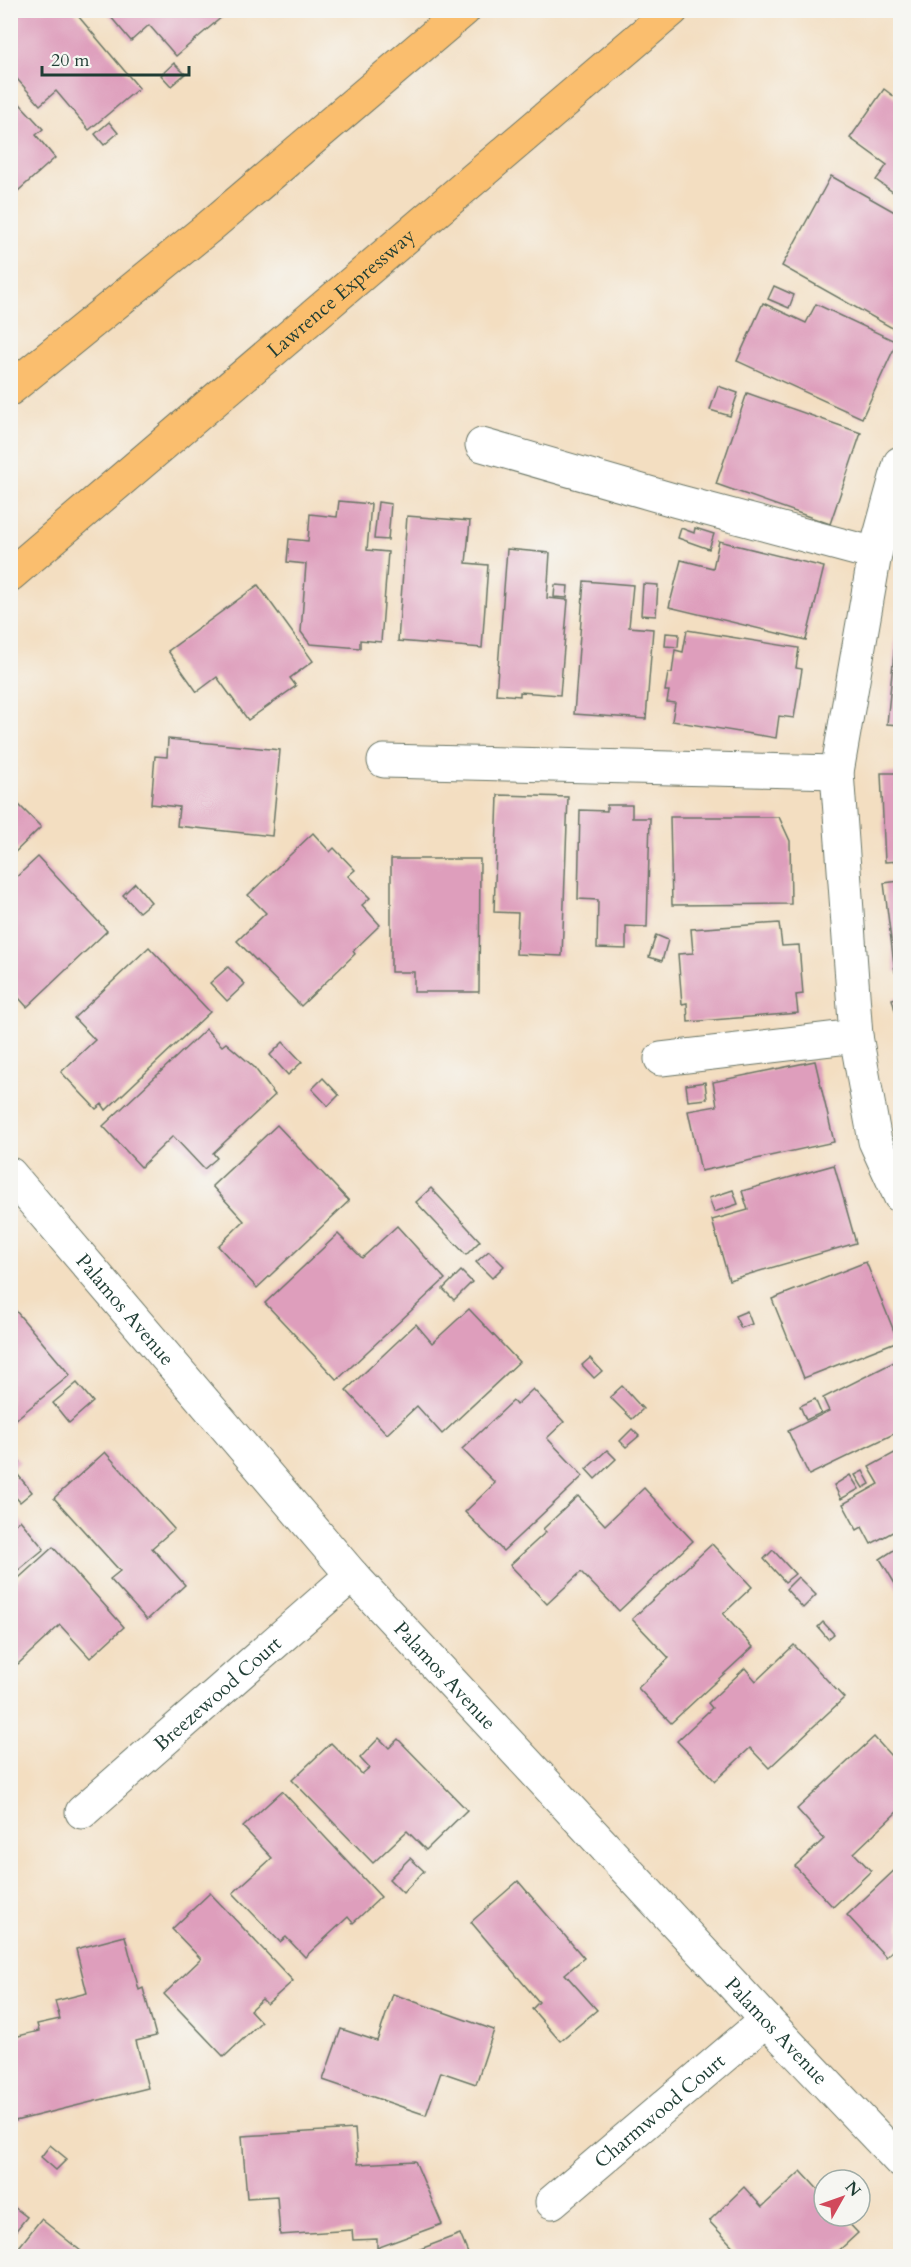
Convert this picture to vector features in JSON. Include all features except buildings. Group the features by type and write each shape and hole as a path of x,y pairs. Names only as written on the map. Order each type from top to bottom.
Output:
{"highway":[{"path":"10,389 209,227 464,10"},
{"name":"Lawrence Expressway","path":"10,575 672,10"}],"street":[{"path":"482,445 677,501 875,554"},
{"path":"900,463 875,554 837,772 856,1036 875,1141 900,1196"},
{"path":"384,761 837,772"},
{"path":"661,1059 856,1036"},
{"name":"Palamos Avenue","path":"10,1174 352,1575 900,2161"},
{"name":"Breezewood Court","path":"82,1812 352,1575"},
{"name":"Charmwood Court","path":"552,2202 766,2019"}]}
